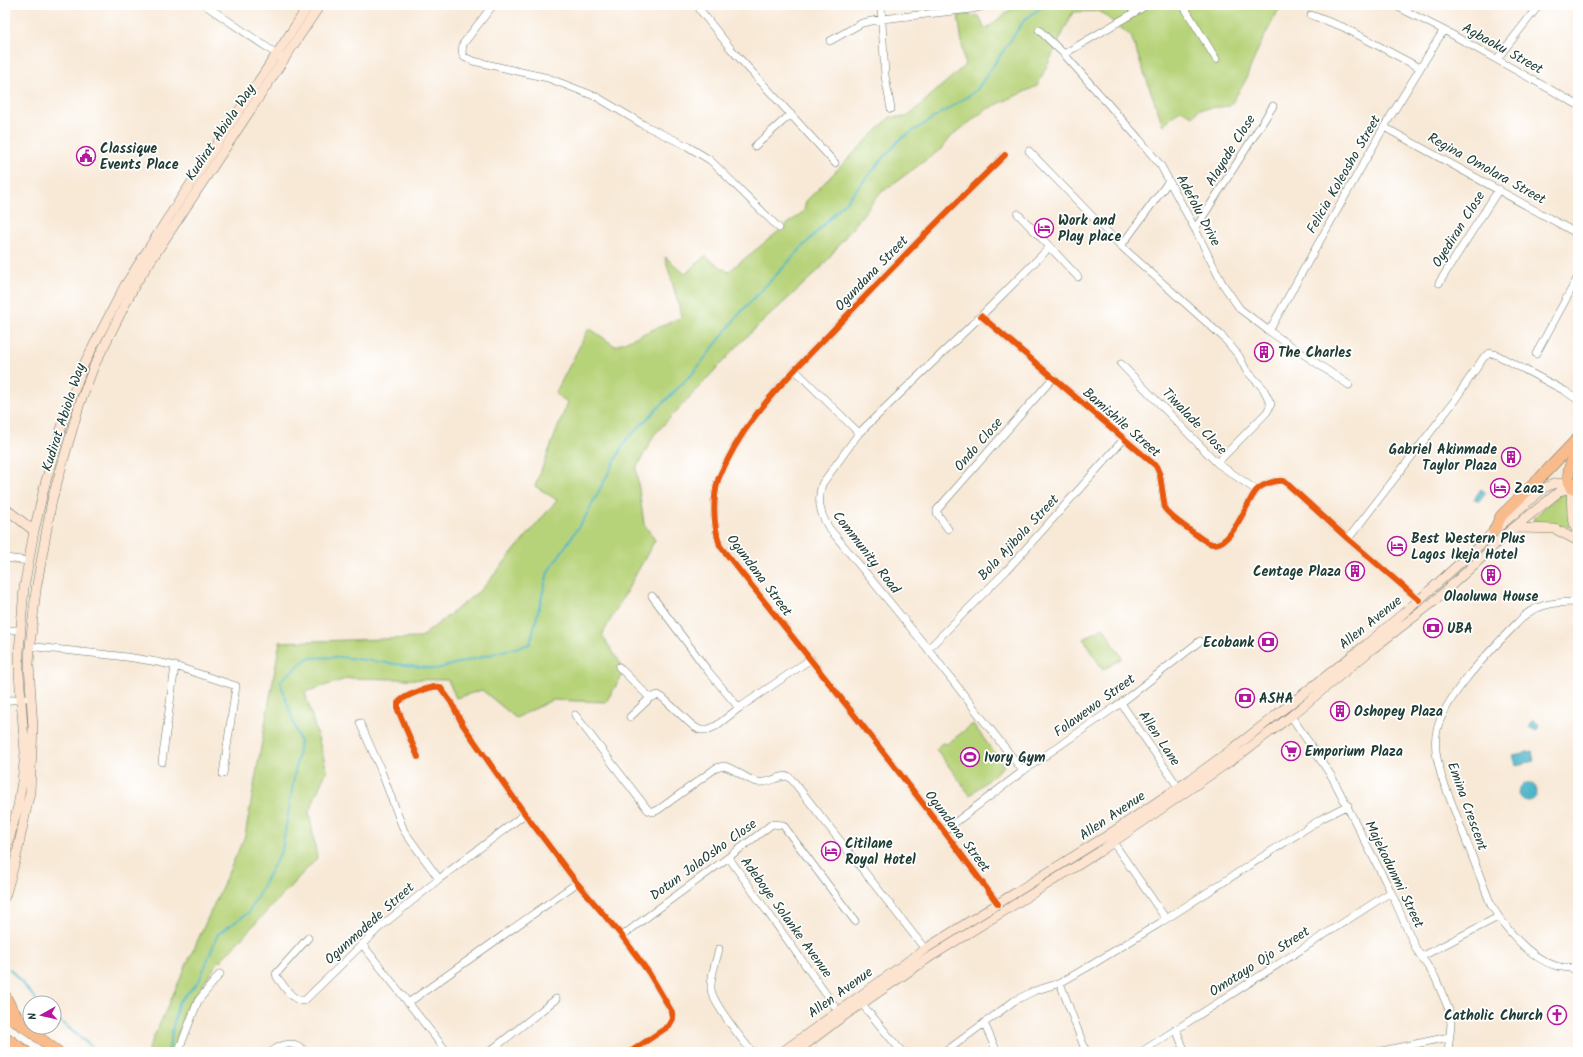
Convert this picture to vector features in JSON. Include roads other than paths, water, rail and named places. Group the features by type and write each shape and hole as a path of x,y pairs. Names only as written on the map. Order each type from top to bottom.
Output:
{"main road":[{"name":"Kudirat Abiola Way","path":"5,855 18,806 25,753 19,673 20,630 24,588 34,531 45,484 65,416 84,364 143,256 309,5"},
{"name":"Kudirat Abiola Way","path":"5,897 16,858 30,792 33,728 29,665 35,596 52,500 79,406 94,366 136,283 320,5"},
{"path":"1494,532 1501,516 1578,438"},
{"path":"1578,445 1570,464 1567,480 1574,485 1578,496"},
{"name":"Allen Avenue","path":"782,1052 838,1010 925,949 1108,835 1235,747 1367,644 1419,600 1544,488 1553,484 1562,483 1574,485"},
{"path":"1574,485 1572,515 1578,537"},
{"name":"Allen Avenue","path":"796,1052 930,956 1113,842 1242,753 1291,716 1371,650 1431,604 1488,552 1502,537 1560,491 1574,485"},
{"path":"5,508 34,531"},
{"path":"1514,528 1554,529 1578,541"},
{"path":"5,996 11,1008 22,1023"},
{"path":"5,1015 22,1025"},
{"path":"36,1035 58,1052"},
{"path":"5,1037 26,1052"}],"street":[{"path":"205,5 284,59"},
{"path":"493,5 463,44 462,52 464,57 473,61 548,78 597,97 644,125 687,146 710,160 779,228"},
{"path":"698,5 700,10 731,49 835,162"},
{"path":"881,5 885,76 891,109"},
{"path":"830,41 862,24 882,19 972,9 988,5"},
{"path":"1064,54 1147,5"},
{"path":"1183,5 1216,59"},
{"name":"Agbaoku Street","path":"1394,5 1451,34 1578,105"},
{"path":"1497,59 1539,5"},
{"path":"1311,15 1343,27 1420,68"},
{"name":"Adefolu Drive","path":"1039,30 1064,54 1140,139 1162,166 1222,284 1240,309 1269,331 1349,385"},
{"name":"Felicia Koleosho Street","path":"1269,331 1384,127 1444,31"},
{"name":"Alayode Close","path":"1195,229 1273,106"},
{"path":"755,146 791,114"},
{"name":"Regina Omolara Street","path":"1384,127 1499,189 1578,234"},
{"path":"1029,151 1121,246 1223,337 1239,356 1246,370 1263,388 1271,404 1267,412 1218,463"},
{"name":"Ogundana Street","path":"998,904 944,830 811,659 720,546 714,527 713,503 718,479 732,450 755,415 795,370 927,231 1005,154"},
{"path":"1121,246 1169,181"},
{"name":"Oyediran Close","path":"1440,283 1499,189"},
{"path":"1018,214 1078,277"},
{"name":"Community Road","path":"1023,771 928,649 829,528 822,518 819,506 819,494 822,484 859,433 981,316 1050,247"},
{"path":"1536,354 1578,277"},
{"name":"Bamishile Street","path":"981,316 1156,466 1160,476 1165,509 1168,513 1203,540 1213,544 1222,542 1243,515 1256,490"},
{"path":"1348,539 1452,404 1484,357 1490,353 1497,355 1564,390 1578,400"},
{"name":"Tiwalade Close","path":"1121,364 1218,463 1256,490"},
{"path":"795,370 859,433"},
{"name":"Ondo Close","path":"948,529 937,513 937,510 1052,378"},
{"name":"Bola Ajibola Street","path":"928,649 1007,570 1124,439"},
{"path":"1256,490 1276,480 1284,481 1419,600"},
{"path":"5,558 29,560"},
{"path":"652,596 708,671 739,708"},
{"name":"Emina Crescent","path":"1578,602 1545,604 1534,608 1525,615 1462,683 1438,726 1436,745 1438,763 1442,778 1491,905 1498,917 1510,932 1534,954 1556,966 1578,969"},
{"path":"5,630 20,630"},
{"name":"Folawewo Street","path":"944,830 1023,771 1121,703 1200,641"},
{"path":"30,646 155,661 236,686 223,774"},
{"path":"630,717 650,698 658,695 692,726 700,730 707,730 716,726 739,708 811,659"},
{"path":"162,762 175,666"},
{"path":"619,667 650,698"},
{"path":"418,756 398,710 398,703 401,699 432,687 440,687 451,702 463,724 525,814 577,883 622,936 649,973 672,1012 673,1019 669,1026 630,1052"},
{"path":"5,701 32,698"},
{"name":"Allen Lane","path":"1121,703 1178,787"},
{"path":"575,715 648,810 653,812 658,810 716,768 724,766 750,780 759,782 768,781 782,776 788,776 925,949"},
{"name":"Majekodunmi Street","path":"1291,716 1332,777 1391,892 1416,949 1435,977 1449,1010 1451,1024 1448,1052"},
{"path":"360,723 380,768 404,831 439,879"},
{"path":"945,1052 1014,1001 1034,991 1060,983 1166,919 1321,819 1348,806"},
{"name":"Ogunmodede Street","path":"308,938 276,974 294,998 299,1001 304,1001 362,944 439,879 525,814"},
{"name":"Dotun JolaOsho Close","path":"622,936 675,895 729,858 772,824 783,824 855,921"},
{"path":"1113,842 1166,919"},
{"name":"Adeboye Solanke Avenue","path":"729,858 838,1010"},
{"path":"408,1003 577,883"},
{"name":"Omotayo Ojo Street","path":"1141,1052 1391,892"},
{"path":"1421,957 1498,917"},
{"path":"362,944 447,1052"},
{"path":"719,949 711,986 712,993 732,1027 752,1052"},
{"path":"178,1052 198,1001 220,974"},
{"path":"1060,983 1086,1052"},
{"path":"489,1052 556,999"},
{"path":"862,1004 902,1052"},
{"path":"984,1023 997,1052"},
{"path":"1176,1029 1186,1052"},
{"path":"1377,1052 1449,1037"},
{"path":"271,1052 282,1045 289,1044 302,1047 305,1052"}],"water":[{"path":"1481,489 1486,493 1479,502 1474,499"},
{"path":"1533,720 1540,725 1536,731 1529,727"},
{"path":"1532,751 1534,761 1516,765 1513,755"},
{"path":"1524,783 1532,783 1537,788 1535,799 1532,801 1524,801 1519,796 1519,788"}],"waterway":[{"path":"168,1052 178,1003 199,981 218,934 248,913 282,850 300,742 280,681 308,658 340,657 436,669 530,644 548,572 584,519 626,440 694,372 740,313 850,197 899,140 976,91 1025,19 1045,5"},
{"path":"10,969 32,995"},
{"path":"62,1023 98,1052"}],"place":[{"name":"Classique Events Place","path":"86,156"},
{"name":"Work and Play place","path":"1044,228"},
{"name":"The Charles","path":"1264,352"},
{"name":"Gabriel Akinmade Taylor Plaza","path":"1511,457"},
{"name":"Zaaz","path":"1500,488"},
{"name":"Best Western Plus Lagos Ikeja Hotel","path":"1397,546"},
{"name":"Centage Plaza","path":"1355,571"},
{"name":"Olaoluwa House","path":"1491,575"},
{"name":"UBA","path":"1433,628"},
{"name":"Ecobank","path":"1268,642"},
{"name":"ASHA","path":"1245,698"},
{"name":"Oshopey Plaza","path":"1340,711"},
{"name":"Emporium Plaza","path":"1291,751"},
{"name":"Ivory Gym","path":"970,757"},
{"name":"Citilane Royal Hotel","path":"831,851"},
{"name":"Catholic Church","path":"1557,1015"}]}
